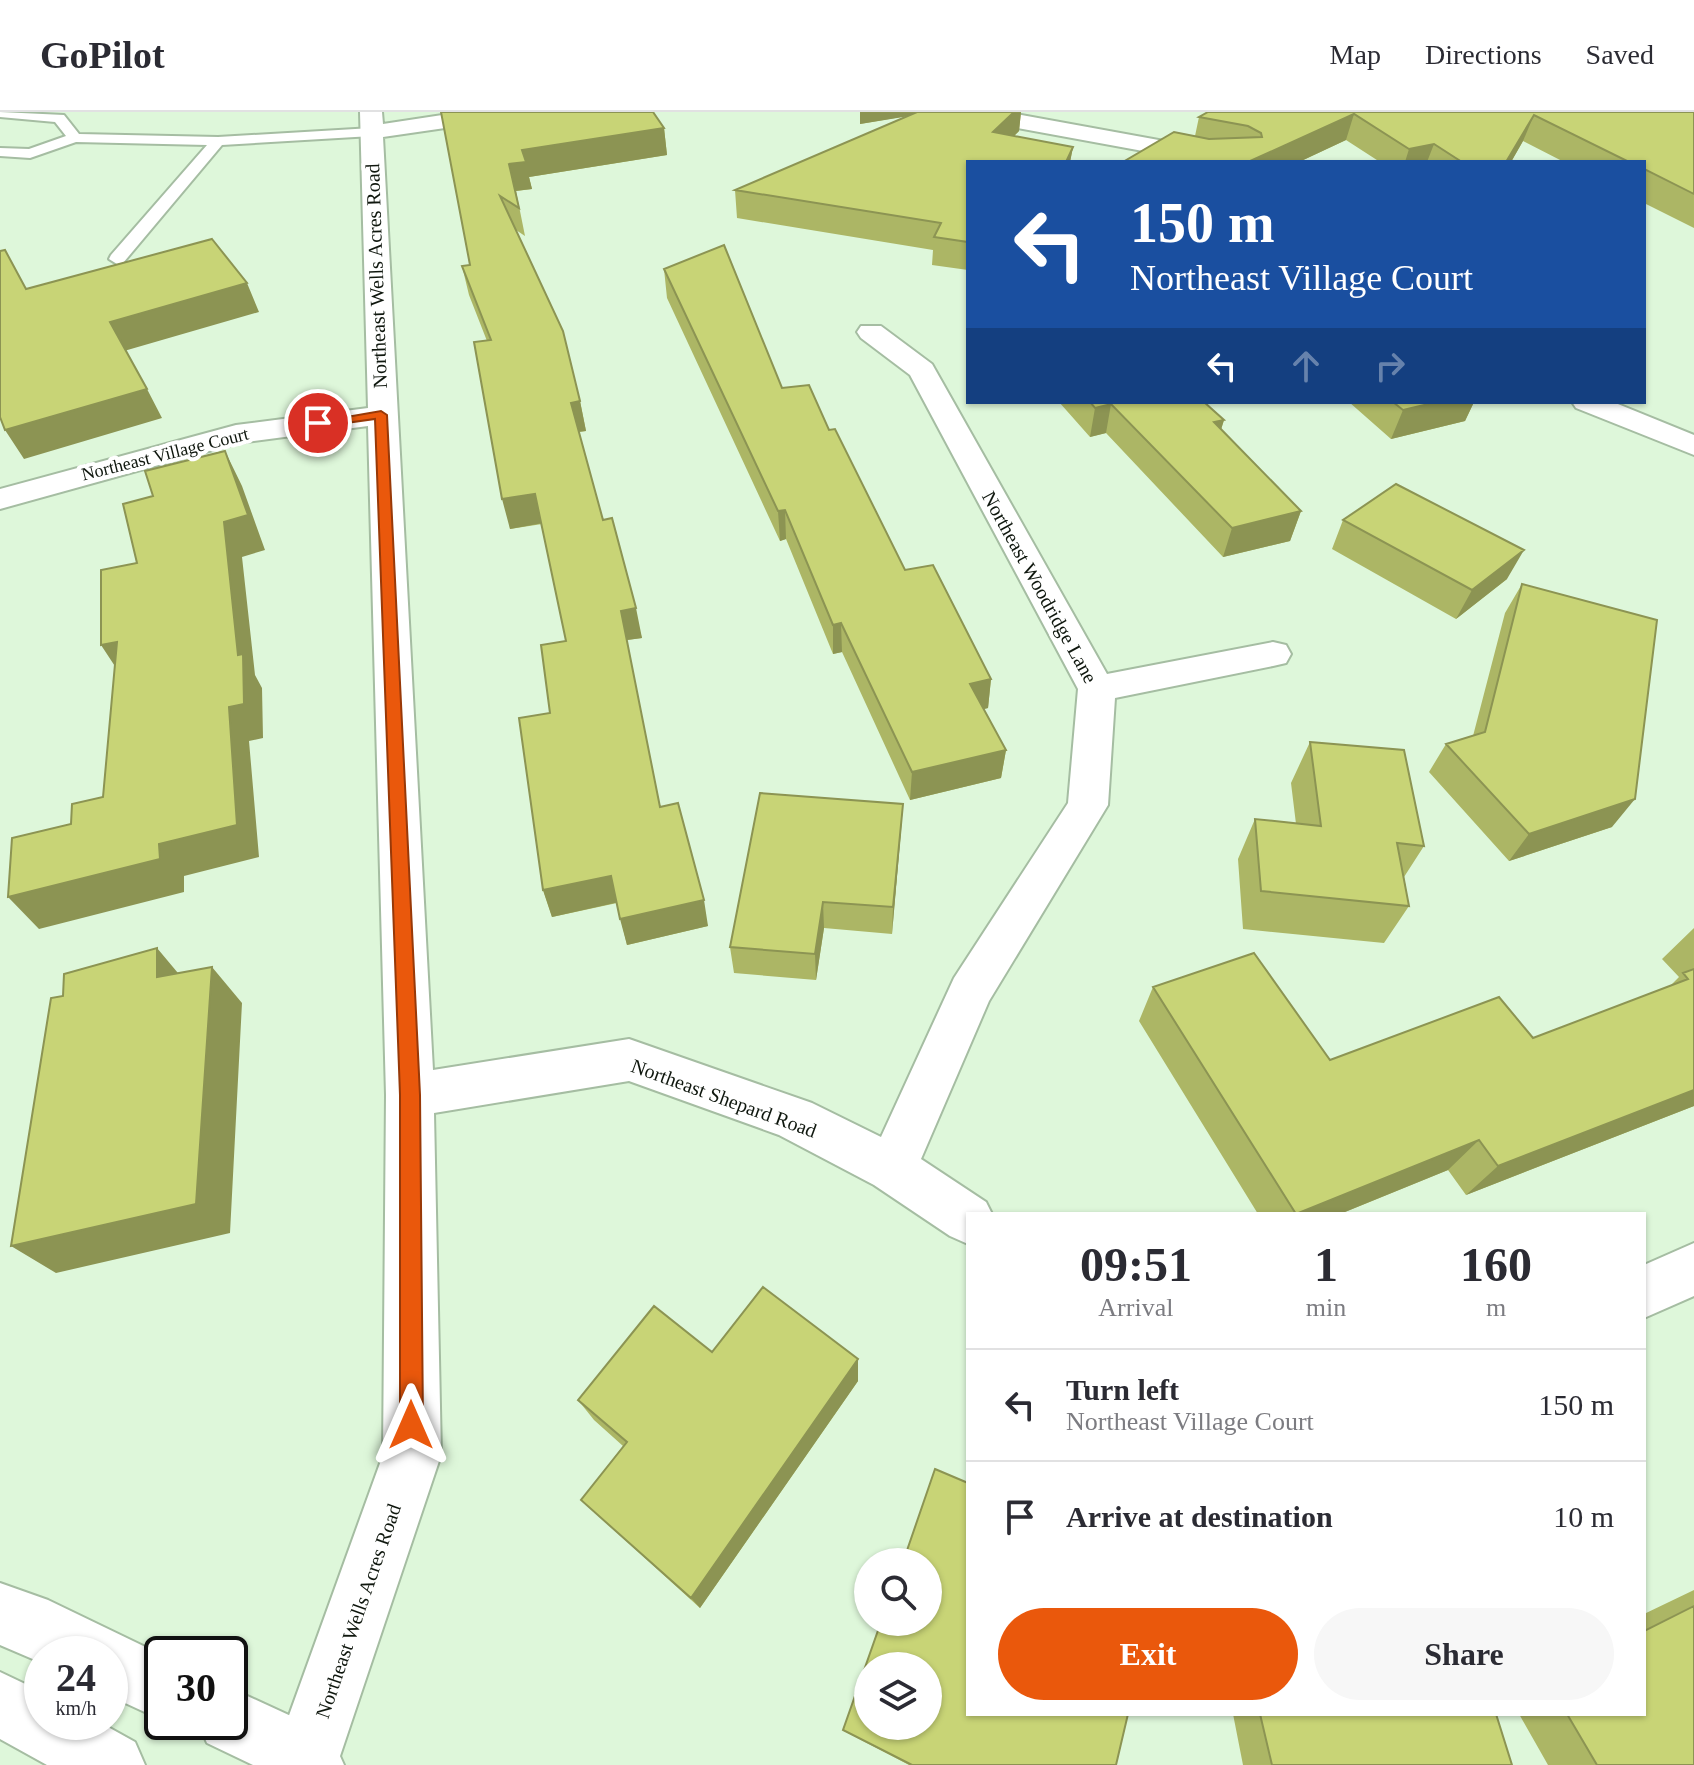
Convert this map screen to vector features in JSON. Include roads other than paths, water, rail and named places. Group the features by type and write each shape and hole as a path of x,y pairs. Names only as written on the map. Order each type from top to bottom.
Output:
{"street":[{"path":"371,122 507,112"},
{"path":"969,112 1230,160"},
{"path":"1094,134 1114,112"},
{"name":"Northeast Wells Acres Road","path":"302,1763 412,1455 410,1095 371,122"},
{"name":"Northeast Woodridge Lane","path":"871,332 922,370 1097,689 1088,805 970,992 892,1168"},
{"path":"1592,404 1694,446"},
{"name":"Northeast Village Court","path":"0,499 236,434 381,415"},
{"path":"1097,689 1273,654"},
{"name":"Northeast Shepard Road","path":"410,1095 629,1060 795,1119 892,1168 966,1218"},
{"path":"1646,1291 1694,1269"},
{"path":"0,1614 55,1636"},
{"path":"0,1704 112,1765"},
{"path":"248,1731 302,1763"}],"lane":[{"path":"0,113 59,118 75,138"},
{"path":"0,152 30,154 75,138 218,141 371,122"},
{"path":"117,259 218,141"}]}
